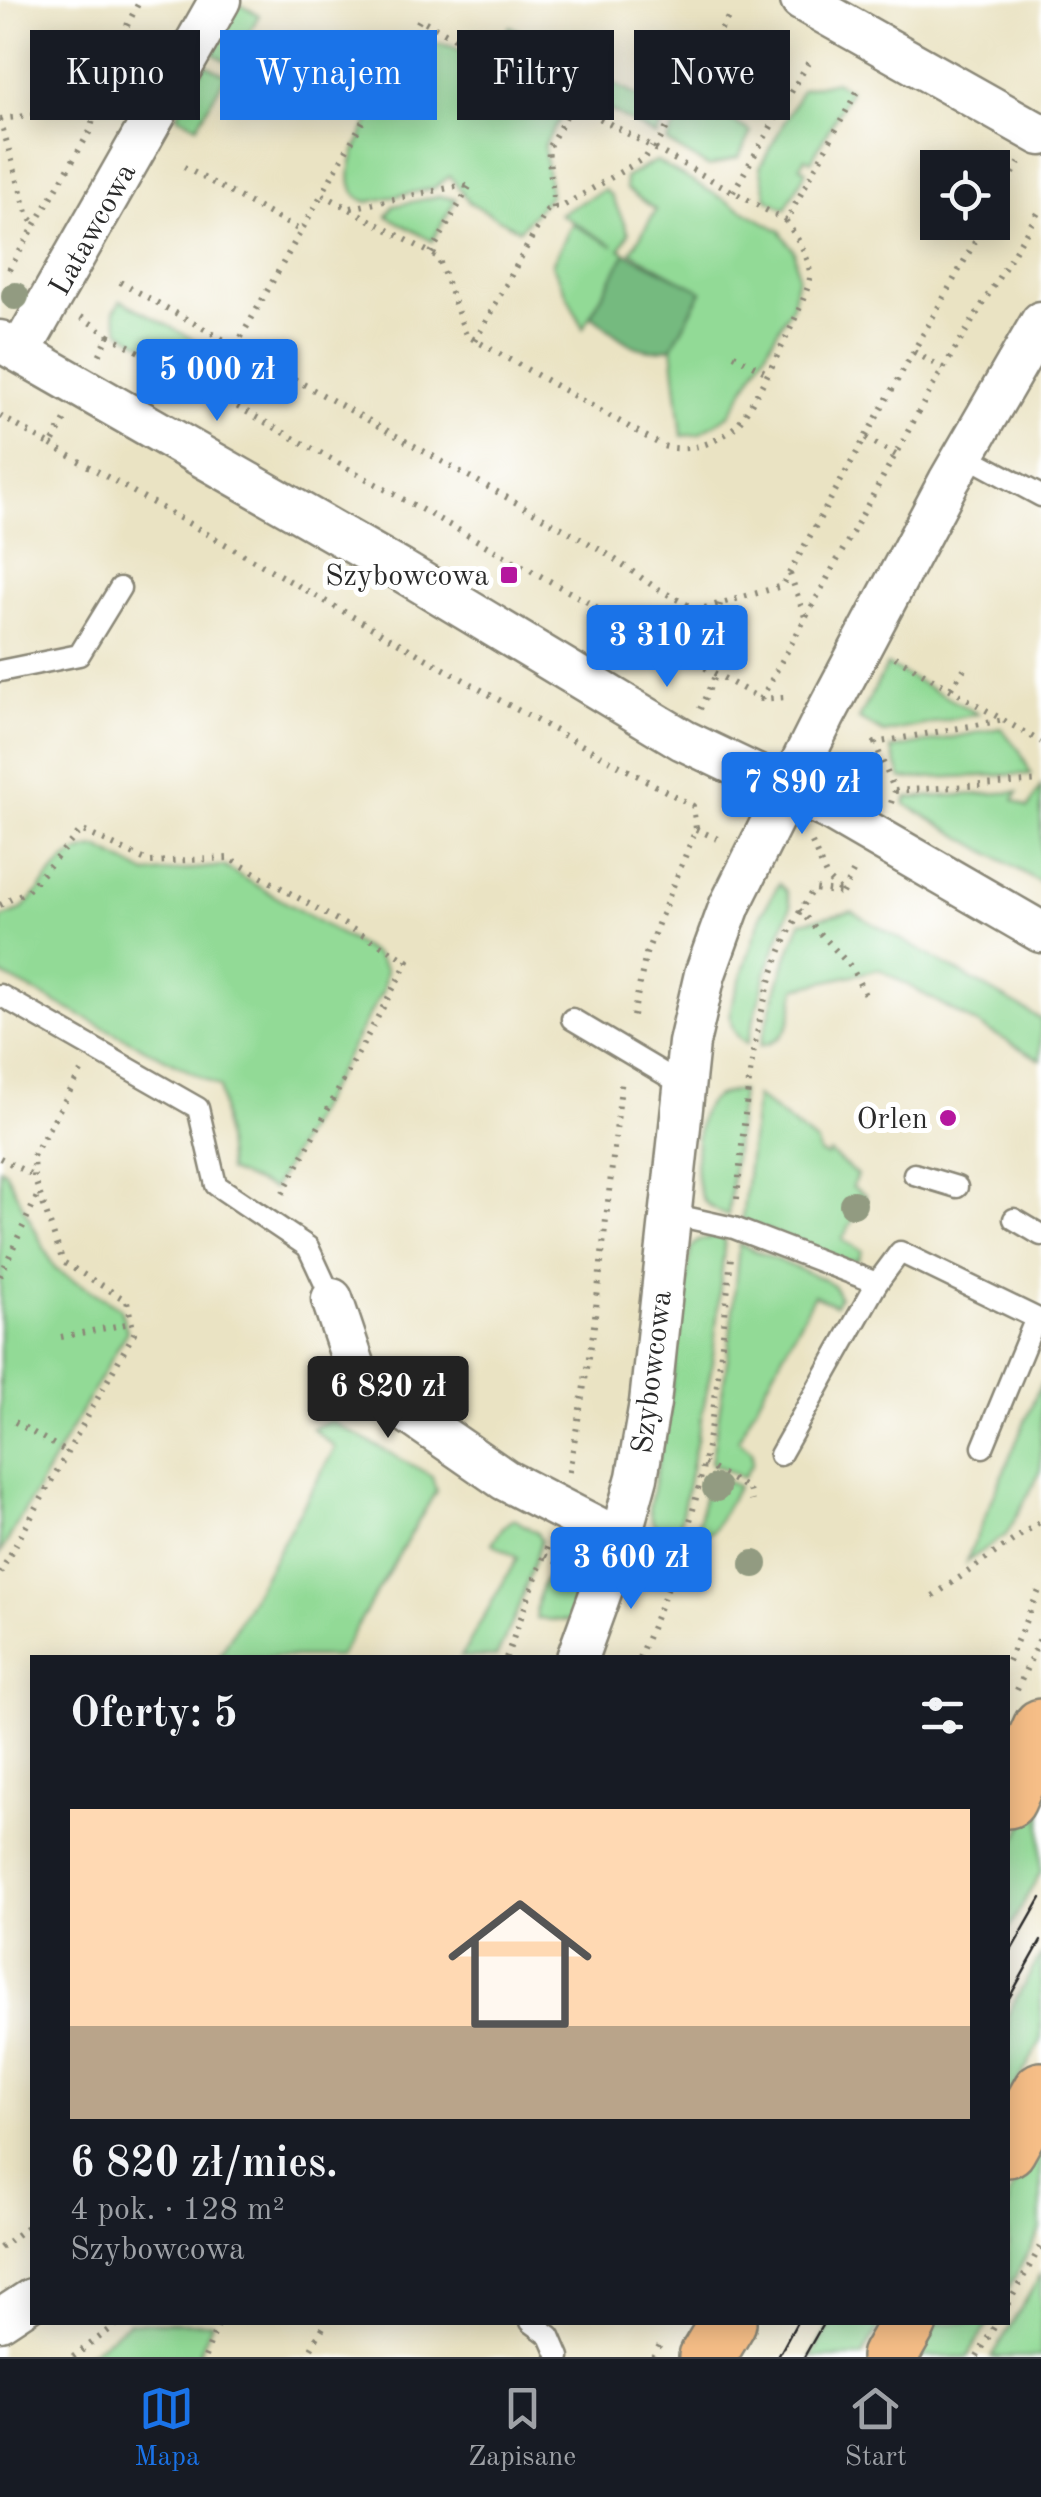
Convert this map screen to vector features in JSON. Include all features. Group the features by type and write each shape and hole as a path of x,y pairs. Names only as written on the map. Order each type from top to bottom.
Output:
{"main road":[{"path":"1010,1791 1028,1712"},
{"path":"1010,2145 1041,2090"},
{"path":"708,2357 726,2325"},
{"path":"889,2357 907,2325"}],"street":[{"name":"Latawcowa","path":"7,353 220,0"},
{"path":"801,0 1041,135"},
{"name":"Szybowcowa","path":"578,1655 638,1477 650,1403 689,1043 705,974 730,905 864,640 964,454 1041,322"},
{"path":"7,353 399,568 683,740 788,788 1041,932"},
{"path":"332,1298 359,1379 505,1480 620,1539"},
{"path":"0,2320 30,2300"}],"lane":[{"path":"964,454 1041,496"},
{"path":"0,672 79,656 120,588"},
{"path":"0,996 198,1108 216,1185 308,1247 332,1298"},
{"path":"572,1019 684,1084"},
{"path":"914,1174 957,1187"},
{"path":"670,1214 734,1228 877,1283"},
{"path":"1014,1220 1041,1234"},
{"path":"780,1455 877,1283 900,1252 1036,1318 983,1446"},
{"path":"535,2325 550,2336 559,2357"}],"path":[{"path":"125,30 140,0"},
{"path":"721,30 731,12"},
{"path":"210,392 420,19 457,40"},
{"path":"733,192 811,58"},
{"path":"786,221 860,86"},
{"path":"30,116 0,120 28,216 36,224"},
{"path":"9,270 93,120"},
{"path":"554,208 548,148 564,120"},
{"path":"322,194 438,256 466,335 675,449 714,441 738,426 802,306 810,277 803,246 786,221 602,120"},
{"path":"476,340 547,210 646,157 669,120"},
{"path":"184,166 301,232"},
{"path":"350,208 462,185 469,187 431,253"},
{"path":"761,699 944,368 1041,208"},
{"path":"120,282 603,551 656,588 697,610 782,586 976,240"},
{"path":"67,308 109,336 761,699 788,697"},
{"path":"97,360 109,336"},
{"path":"914,352 944,368"},
{"path":"734,355 766,372"},
{"path":"51,446 73,406"},
{"path":"0,416 693,806 696,829 646,954 626,1051 576,1446 545,1556 507,1655"},
{"path":"866,438 896,454"},
{"path":"790,574 805,618"},
{"path":"704,667 720,604"},
{"path":"864,640 1041,742"},
{"path":"951,688 964,669"},
{"path":"698,713 716,674"},
{"path":"892,803 895,791 875,742 1005,719"},
{"path":"895,791 1041,781"},
{"path":"696,829 730,845"},
{"path":"0,905 27,891 81,830 150,862 229,858 408,960 268,1220"},
{"path":"842,893 857,866"},
{"path":"827,878 842,893"},
{"path":"640,1655 689,1527 704,1464 720,1370 750,1064 757,1030 799,910 814,889 842,893"},
{"path":"799,910 852,968 868,1001"},
{"path":"0,1572 134,1333 127,1301 63,1262 34,1177 33,1156 96,1048"},
{"path":"0,1158 34,1177"},
{"path":"0,1276 39,1191"},
{"path":"61,1336 131,1323"},
{"path":"15,1422 67,1452"},
{"path":"704,1464 749,1490 752,1501"},
{"path":"933,1596 1041,1521"},
{"path":"1010,1656 1041,1586"},
{"path":"1028,1712 1041,1636"},
{"path":"0,2248 30,2225"},
{"path":"1010,2300 1041,2246"},
{"path":"73,2357 116,2325"},
{"path":"205,2357 218,2325"},
{"path":"306,2357 324,2325"},
{"path":"977,2357 995,2325"}],"green space":[{"path":"239,4 259,15 251,30 225,30"},
{"path":"220,38 220,57 212,53"},
{"path":"437,44 454,47 457,120 559,120 544,145 550,195 519,230 469,202 450,176 434,188 368,202 354,192 350,176 370,120 437,120"},
{"path":"205,64 220,72 220,86 197,126 186,120 200,120 200,73"},
{"path":"835,81 850,91 811,161 805,158 800,166 806,171 785,209 767,199 760,167 785,120 790,120 790,111 802,89"},
{"path":"614,84 634,95 634,120 664,120 656,136 614,113"},
{"path":"679,120 731,120 751,132 739,157 709,167 667,142"},
{"path":"656,161 780,231 794,251 798,276 792,305 730,414 699,434 682,436 672,347 702,292 631,252 656,210 626,189 625,178"},
{"path":"604,190 611,195 629,233 620,249 626,253 583,328 552,264 572,224 614,246 560,214"},
{"path":"439,196 456,199 432,241 387,216 393,206"},
{"path":"626,253 702,291 672,347 638,347 591,315"},
{"path":"121,300 226,357 211,382 120,331 114,311"},
{"path":"887,665 978,714 884,733 859,719"},
{"path":"1001,728 1020,751 1031,774 902,779 891,749"},
{"path":"1041,786 1041,883 905,804 907,798 1018,792 1014,800 1028,808"},
{"path":"98,848 147,874 223,866 376,955 386,970 383,990 273,1189 228,1171 220,1087 0,974 0,919 22,909 63,862 84,850"},
{"path":"779,884 791,906 769,964 747,1044 733,1028 731,1007 762,913"},
{"path":"851,911 1041,1019 1041,1060 879,969 796,988 789,1024 779,1038 760,1046 801,922"},
{"path":"741,1091 728,1215 724,1215 706,1203 700,1193 696,1169 699,1126 712,1099"},
{"path":"756,1096 817,1143 819,1153 830,1153 857,1175 852,1187 866,1196 842,1240 862,1251 858,1260 843,1261 742,1220"},
{"path":"0,1168 55,1269 120,1308 127,1331 0,1554"},
{"path":"716,1236 725,1239 712,1365 677,1538 657,1528 649,1509 668,1410 691,1248 698,1241"},
{"path":"739,1244 823,1279 834,1286 839,1297 835,1305 814,1295 738,1440 752,1451 752,1464 743,1478 711,1463 729,1349"},
{"path":"1041,1383 1041,1471 1006,1535 966,1562"},
{"path":"331,1421 432,1476 436,1491 340,1655 220,1655 335,1448 312,1428"},
{"path":"709,1474 738,1486 713,1531 695,1537"},
{"path":"514,1519 537,1533 541,1541 515,1617 497,1655 462,1655 517,1558 492,1543"},
{"path":"551,1573 582,1588 570,1621 537,1619 539,1594"},
{"path":"1041,1785 1041,1871 1010,1927 1010,1853"},
{"path":"1041,1954 1041,2041 1010,2096 1010,2010"},
{"path":"1041,2137 1041,2230 1010,2285 1010,2193"},
{"path":"1041,2274 1041,2357 992,2357"},
{"path":"125,2325 211,2325 198,2357 84,2357"},
{"path":"830,2325 880,2325 862,2357 811,2357"},
{"path":"936,2325 987,2325 968,2357 918,2357"}],"tram line":[{"path":"1010,1952 1041,1898"},
{"path":"1010,1996 1041,1941"},
{"path":"778,2357 795,2325"},
{"path":"804,2357 822,2325"}],"place":[{"name":"Szybowcowa","path":"509,575"},
{"name":"Orlen","path":"948,1118"}]}
